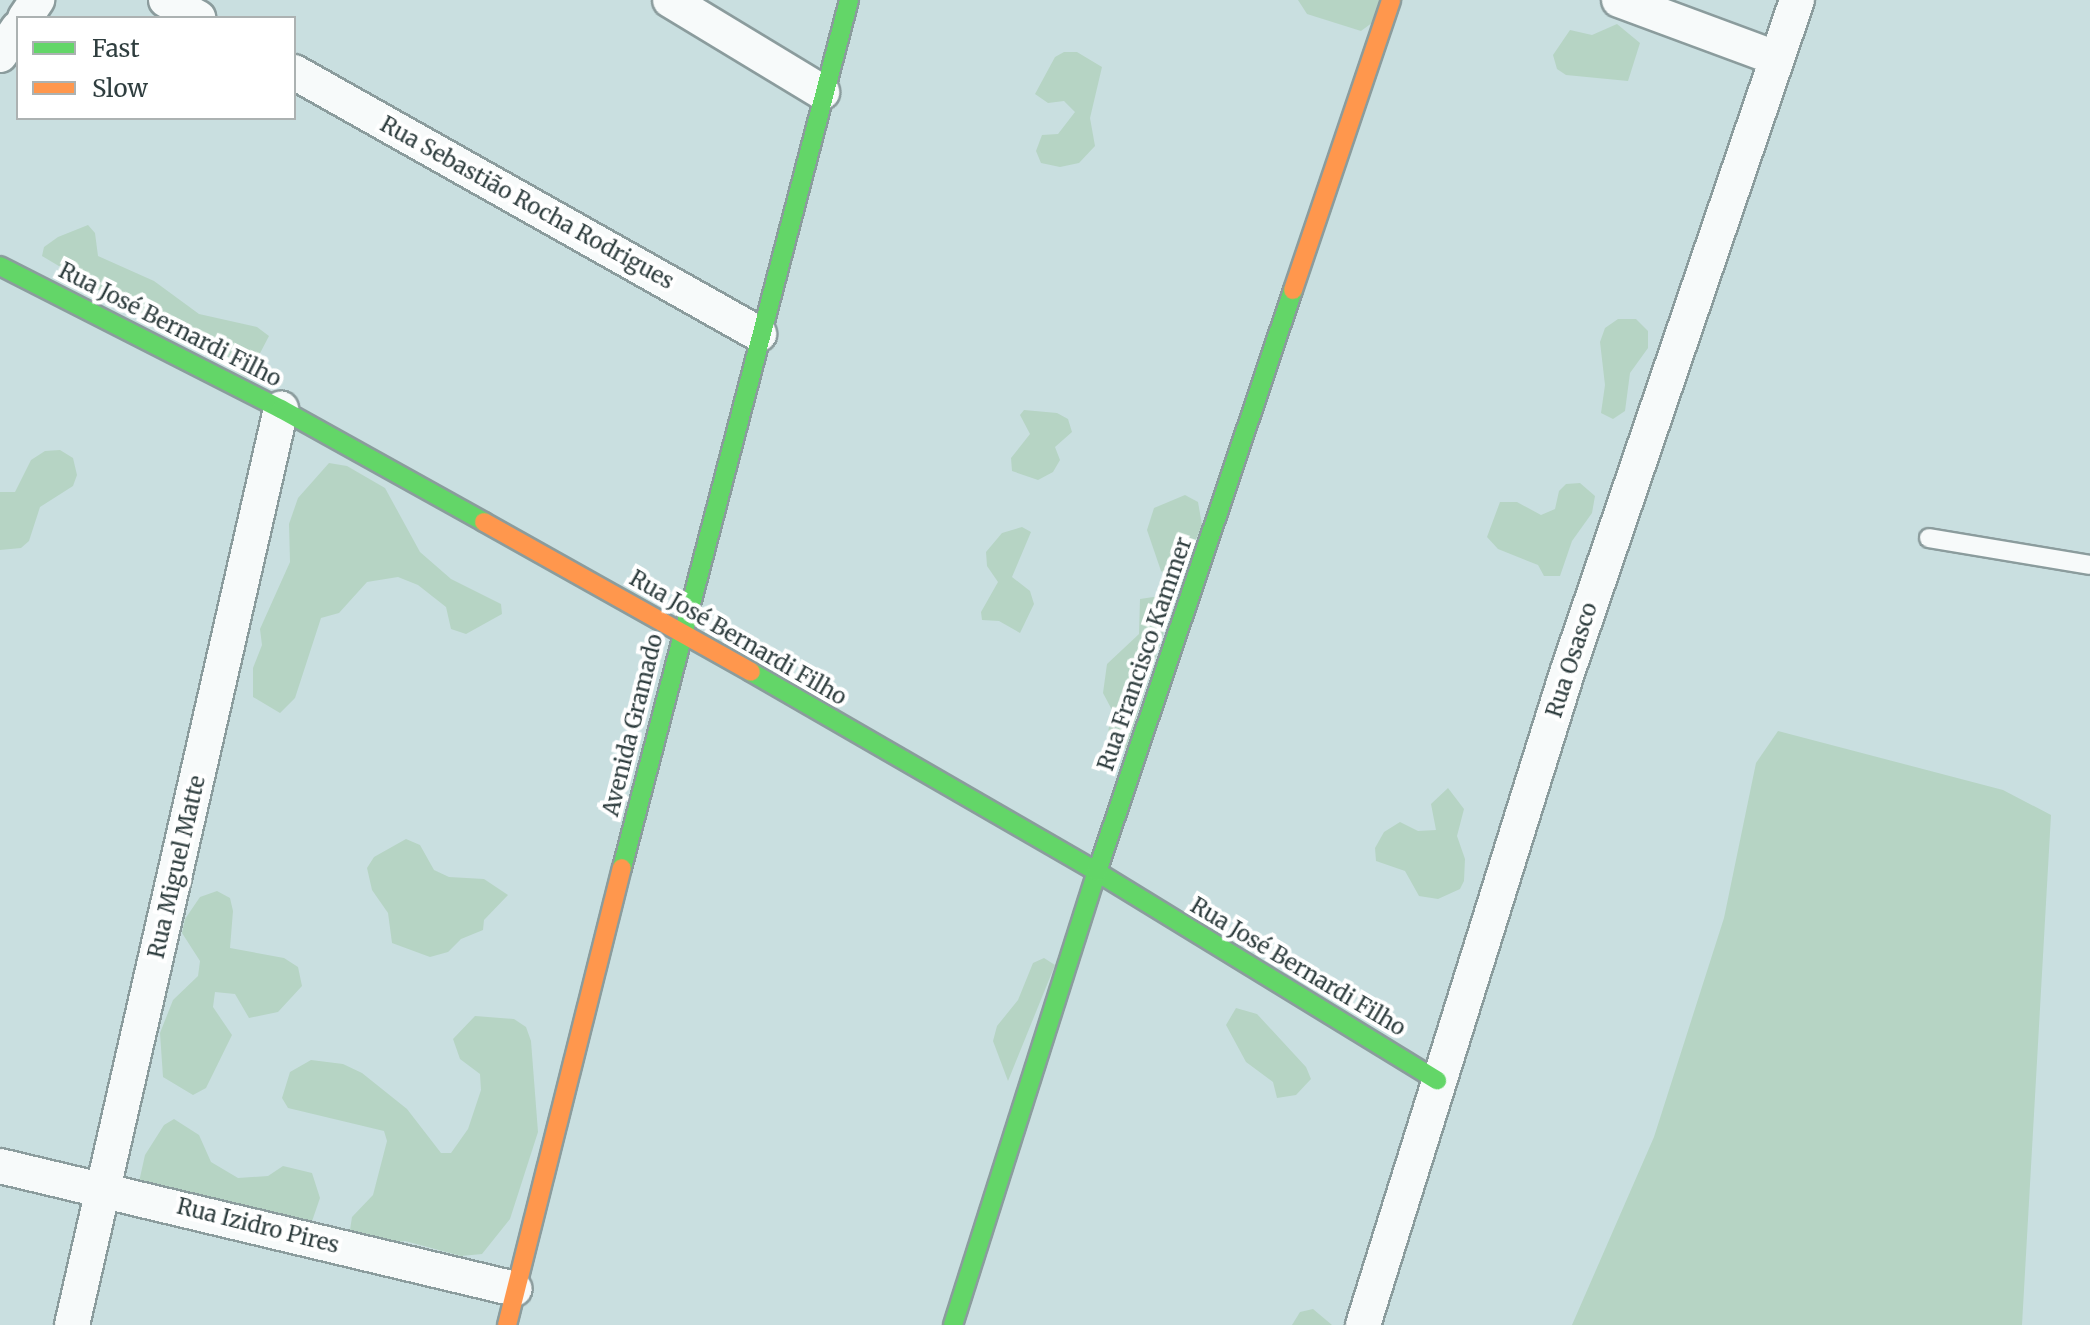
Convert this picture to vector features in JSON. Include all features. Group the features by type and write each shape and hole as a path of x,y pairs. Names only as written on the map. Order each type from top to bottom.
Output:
{"street":[{"path":"166,0 194,16"},
{"path":"670,0 822,92"},
{"name":"Avenida Gramado","path":"507,1325 681,632 822,92 849,0"},
{"name":"Rua Francisco Kammer","path":"953,1325 1097,872 1391,0"},
{"path":"1619,0 1776,58"},
{"name":"Rua Osasco","path":"1363,1325 1437,1080 1567,673 1797,0"},
{"path":"0,55 16,31"},
{"name":"Rua Sebastião Rocha Rodrigues","path":"296,73 759,334"},
{"name":"Rua José Bernardi Filho","path":"0,266 281,409 681,632 1097,872 1437,1080"},
{"name":"Rua Miguel Matte","path":"72,1325 281,409"},
{"name":"Rua Izidro Pires","path":"0,1166 104,1188 515,1289"}],"lane":[{"path":"1929,538 2090,565"}],"green space":[{"path":"1298,0 1403,0 1361,31 1307,14"},
{"path":"1617,24 1640,43 1628,81 1566,75 1557,69 1553,55 1570,30 1592,35"},
{"path":"1064,52 1077,52 1102,67 1090,118 1095,146 1079,163 1060,167 1041,163 1036,151 1042,135 1058,134 1075,112 1064,101 1048,103 1035,94 1055,57"},
{"path":"88,225 95,233 98,256 154,281 199,314 257,327 269,336 247,378 42,256 44,247 58,237"},
{"path":"1618,319 1636,319 1648,331 1648,348 1630,373 1625,411 1613,419 1601,413 1605,385 1600,342 1605,328"},
{"path":"1024,410 1057,413 1068,419 1072,432 1055,447 1060,460 1053,472 1038,480 1012,471 1011,458 1030,434 1020,415"},
{"path":"60,450 73,458 77,475 73,486 40,507 29,541 21,548 0,550 0,492 15,492 31,460 45,451"},
{"path":"329,463 347,466 385,488 420,552 451,579 501,604 502,614 466,634 451,629 446,607 418,585 398,577 367,582 339,613 321,618 295,698 280,713 253,697 253,668 262,645 260,629 290,562 289,524 298,498"},
{"path":"1580,483 1595,496 1592,513 1572,541 1560,576 1544,576 1538,565 1498,549 1487,537 1500,502 1517,502 1541,515 1555,509 1559,491 1566,484"},
{"path":"1185,495 1198,502 1202,525 1177,584 1161,571 1147,530 1154,508"},
{"path":"1022,527 1031,532 1012,577 1030,591 1034,604 1020,633 999,621 982,620 981,612 998,582 987,566 986,552 1002,533"},
{"path":"1160,596 1172,607 1126,749 1107,738 1112,710 1103,693 1107,664 1139,634 1140,599"},
{"path":"1778,731 2003,790 2051,815 2022,1325 1572,1325 1654,1137 1724,918 1756,763"},
{"path":"1448,788 1464,809 1457,836 1465,859 1464,881 1460,889 1438,899 1419,896 1405,871 1376,861 1375,848 1384,832 1400,822 1418,831 1436,830 1431,804"},
{"path":"406,839 420,845 434,870 449,877 484,879 508,895 484,920 483,930 461,939 448,952 430,957 392,943 388,913 372,890 367,868 374,857"},
{"path":"217,891 230,898 233,911 230,948 284,958 298,967 302,986 278,1012 249,1018 235,994 215,992 213,1007 232,1035 206,1088 193,1095 163,1077 160,1033 173,1000 198,976 200,961 182,933 185,919 200,897"},
{"path":"1044,958 1055,965 1008,1081 993,1041 997,1026 1018,1000 1033,963"},
{"path":"1236,1008 1257,1014 1306,1067 1311,1079 1296,1095 1277,1098 1273,1082 1246,1062 1226,1025"},
{"path":"475,1016 514,1019 526,1027 531,1041 538,1132 510,1219 482,1254 461,1256 405,1241 375,1245 358,1239 350,1230 352,1217 373,1195 387,1141 384,1131 288,1108 282,1098 290,1072 311,1060 343,1064 362,1073 407,1109 441,1153 451,1153 468,1129 481,1090 480,1074 460,1059 453,1039"},
{"path":"174,1119 199,1135 211,1162 238,1178 268,1176 283,1166 312,1173 320,1198 310,1227 291,1225 280,1215 230,1208 222,1200 145,1189 139,1182 145,1155 164,1125"},
{"path":"1313,1309 1332,1325 1292,1325 1300,1312"}],"traffic: fast":[{"path":"622,868 849,0"},
{"path":"0,266 281,409 484,522"},
{"path":"953,1325 1097,872 1293,290"},
{"path":"751,672 1097,872 1437,1080"}],"traffic: slow":[{"path":"1293,290 1391,0"},
{"path":"484,522 751,672"},
{"path":"507,1325 622,868"}]}
